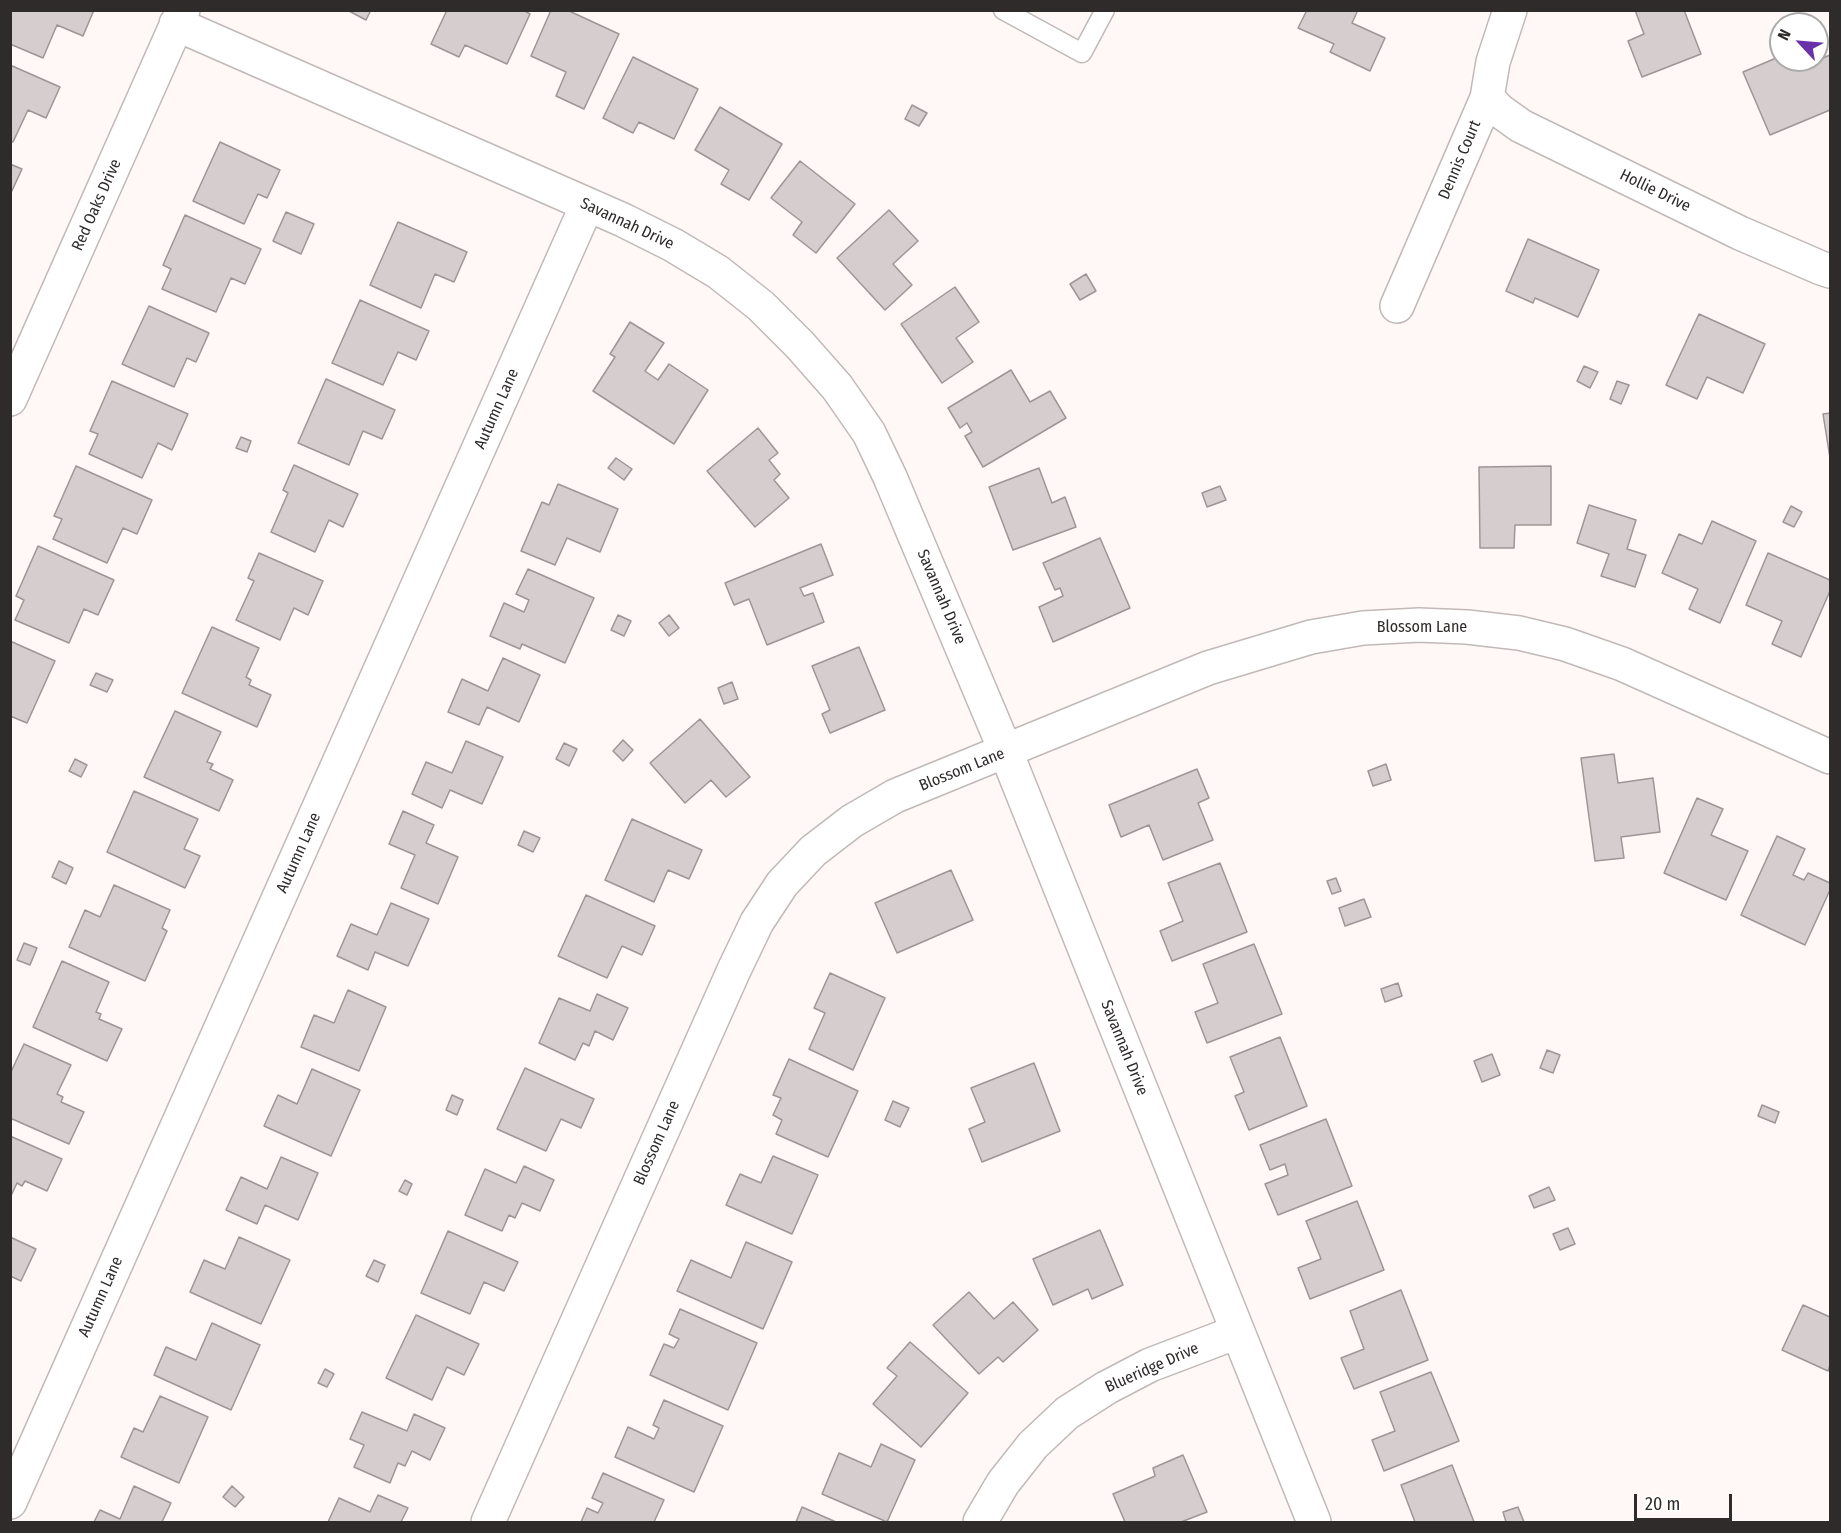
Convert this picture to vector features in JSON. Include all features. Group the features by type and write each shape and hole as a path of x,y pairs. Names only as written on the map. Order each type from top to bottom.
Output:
{"street":[{"name":"Dennis Court","path":"1397,306 1487,98 1493,62 1510,10"},
{"name":"Savannah Drive","path":"179,17 673,245 718,272 761,306 837,387 869,433 890,477 1006,752 1314,1522"},
{"name":"Red Oaks Drive","path":"10,399 179,17"},
{"name":"Hollie Drive","path":"1487,98 1521,126 1740,233 1830,271"},
{"name":"Autumn Lane","path":"10,1502 587,205"},
{"name":"Blossom Lane","path":"488,1522 757,922 782,884 813,852 852,821 895,796 1208,668 1311,637 1363,628 1419,626 1488,629 1519,633 1565,644 1622,664 1830,757"},
{"name":"Blueridge Drive","path":"980,1522 1003,1483 1033,1445 1067,1413 1106,1388 1150,1365 1237,1332"}],"lane":[{"path":"1003,10 1082,53 1105,10"}],"building":[{"path":"10,10 94,10 83,36 57,25 43,58 10,44"},
{"path":"347,10 371,10 366,20"},
{"path":"447,10 523,10 530,14 507,64 465,45 459,57 431,44"},
{"path":"551,10 567,10 619,34 584,109 556,96 566,72 531,56"},
{"path":"1307,10 1358,10 1352,23 1385,38 1370,71 1330,52 1334,44 1298,28"},
{"path":"1635,10 1684,10 1701,54 1642,77 1628,41 1644,34"},
{"path":"1829,55 1830,110 1770,135 1743,72 1769,61 1769,72 1829,72"},
{"path":"633,57 698,89 674,139 639,122 633,133 603,118"},
{"path":"10,65 60,87 46,118 28,110 13,142 10,141"},
{"path":"912,105 927,113 919,126 905,119"},
{"path":"720,107 782,144 749,200 721,184 729,170 695,150"},
{"path":"220,142 280,170 267,198 258,194 244,224 193,201"},
{"path":"800,161 855,204 816,253 793,235 802,222 771,198"},
{"path":"10,164 22,169 10,195"},
{"path":"889,210 918,241 893,264 912,285 885,310 837,258"},
{"path":"286,212 314,224 301,254 273,241"},
{"path":"185,215 261,249 245,284 231,278 216,312 162,289 171,269 163,265"},
{"path":"398,222 467,252 454,282 435,274 421,308 370,285"},
{"path":"1528,239 1599,270 1578,317 1535,298 1533,303 1506,291"},
{"path":"1086,274 1096,291 1080,300 1070,284"},
{"path":"955,287 979,322 956,338 973,362 942,383 901,324"},
{"path":"360,300 429,331 416,360 398,352 383,385 332,363"},
{"path":"149,306 209,333 196,362 187,358 174,387 122,364"},
{"path":"1699,314 1765,344 1743,393 1707,377 1697,399 1666,385"},
{"path":"630,322 664,343 645,371 658,380 669,364 708,390 674,444 593,391 615,357 610,354"},
{"path":"1584,366 1598,372 1590,388 1577,381"},
{"path":"1011,370 1030,402 1050,391 1066,418 983,467 965,436 972,432 967,423 960,428 948,408"},
{"path":"326,379 395,410 382,439 363,431 349,465 298,443"},
{"path":"112,381 188,414 172,450 158,443 142,478 89,454 98,434 90,431"},
{"path":"1617,381 1629,385 1621,404 1610,399"},
{"path":"1830,413 1830,458 1823,414"},
{"path":"758,428 778,453 769,460 780,474 774,480 789,498 755,527 707,471"},
{"path":"241,437 251,441 247,452 236,448"},
{"path":"616,458 632,469 624,480 608,468"},
{"path":"294,465 358,494 343,527 329,520 315,552 271,532 288,493 283,490"},
{"path":"76,466 152,500 137,534 123,528 107,563 53,539 62,519 54,516"},
{"path":"1551,466 1551,525 1515,525 1514,548 1480,548 1479,467"},
{"path":"1039,468 1052,503 1065,497 1076,527 1013,550 989,487"},
{"path":"558,484 618,509 600,552 567,538 555,565 521,551 542,502 549,505"},
{"path":"1220,486 1226,500 1207,507 1202,493"},
{"path":"1589,505 1636,520 1627,549 1646,555 1635,587 1601,576 1609,554 1577,543"},
{"path":"1791,506 1802,512 1794,527 1783,522"},
{"path":"1712,521 1756,541 1720,623 1689,609 1698,589 1662,573 1679,534 1702,544"},
{"path":"1100,538 1130,608 1053,642 1039,607 1063,596 1060,588 1055,590 1043,563"},
{"path":"821,544 833,575 800,588 804,596 813,593 824,622 767,645 749,599 734,605 725,583"},
{"path":"38,546 114,580 98,615 84,609 69,643 15,620 24,600 16,596"},
{"path":"259,553 323,581 308,615 294,608 280,640 236,620 254,581 248,578"},
{"path":"1768,553 1830,580 1830,591 1801,657 1772,644 1782,621 1746,605"},
{"path":"528,569 594,598 565,663 522,644 520,649 490,636 504,603 524,612 529,600 516,594"},
{"path":"618,615 631,621 624,636 611,630"},
{"path":"669,615 679,628 669,636 659,623"},
{"path":"212,627 259,648 246,677 251,680 249,685 271,695 257,727 182,693"},
{"path":"10,641 55,661 27,723 10,716"},
{"path":"859,647 885,710 830,733 822,714 830,710 812,666"},
{"path":"503,658 540,675 519,722 487,707 479,725 448,712 462,679 488,691"},
{"path":"96,673 113,680 107,692 90,685"},
{"path":"732,682 738,699 724,704 718,688"},
{"path":"175,711 221,732 207,762 213,764 210,769 233,780 219,811 144,777"},
{"path":"700,719 750,777 726,797 711,780 685,803 650,763"},
{"path":"623,740 633,750 623,761 613,751"},
{"path":"466,741 503,757 482,804 450,790 442,808 412,794 426,762 452,773"},
{"path":"564,743 577,749 569,766 556,759"},
{"path":"1614,754 1618,783 1653,778 1660,832 1621,837 1624,858 1595,861 1581,758"},
{"path":"75,759 87,765 81,777 69,771"},
{"path":"1386,764 1391,780 1373,786 1368,771"},
{"path":"1197,769 1209,798 1198,803 1213,840 1163,860 1149,825 1121,837 1109,805"},
{"path":"134,791 198,819 184,849 200,856 185,888 107,852"},
{"path":"1697,798 1723,809 1711,835 1748,851 1726,900 1664,873"},
{"path":"403,811 434,825 426,843 458,857 438,904 401,888 415,855 389,844"},
{"path":"632,819 702,850 689,879 668,870 654,902 605,880"},
{"path":"524,831 540,838 533,852 518,845"},
{"path":"1777,836 1805,849 1793,875 1804,880 1808,873 1830,883 1830,890 1805,945 1741,915"},
{"path":"59,861 73,868 66,884 52,877"},
{"path":"1220,863 1247,932 1172,961 1160,931 1183,921 1168,883"},
{"path":"951,870 973,920 897,953 875,903"},
{"path":"1336,878 1341,891 1332,894 1327,881"},
{"path":"114,885 170,910 162,928 167,931 145,981 69,947 85,910 100,917"},
{"path":"586,895 655,926 642,955 622,946 607,978 558,956"},
{"path":"1364,899 1371,917 1345,926 1339,908"},
{"path":"391,903 429,919 408,966 375,952 368,970 337,956 351,924 377,935"},
{"path":"24,943 37,948 30,965 17,960"},
{"path":"1254,944 1282,1014 1207,1043 1195,1012 1218,1003 1203,964"},
{"path":"62,961 109,982 96,1012 101,1014 99,1019 122,1029 107,1061 33,1027"},
{"path":"830,973 885,998 853,1070 809,1049 825,1013 814,1008"},
{"path":"1398,983 1402,996 1385,1002 1381,989"},
{"path":"348,990 386,1007 359,1071 301,1047 314,1015 334,1023"},
{"path":"597,994 628,1008 613,1040 595,1031 589,1046 583,1043 575,1060 539,1043 559,998 590,1011"},
{"path":"1280,1037 1307,1106 1249,1130 1235,1096 1244,1092 1230,1057"},
{"path":"24,1044 71,1065 57,1094 63,1097 61,1102 84,1112 69,1144 10,1118 10,1074"},
{"path":"1547,1050 1560,1055 1553,1073 1540,1068"},
{"path":"1492,1054 1500,1075 1482,1082 1474,1061"},
{"path":"789,1059 858,1091 828,1157 776,1134 782,1120 773,1115 781,1098 773,1095"},
{"path":"1034,1063 1060,1131 982,1162 969,1129 985,1122 971,1088"},
{"path":"525,1068 594,1099 581,1128 561,1119 546,1151 497,1129"},
{"path":"312,1069 360,1090 331,1156 264,1126 278,1095 297,1104"},
{"path":"452,1095 463,1100 457,1115 446,1110"},
{"path":"893,1101 909,1108 900,1127 885,1120"},
{"path":"1762,1105 1779,1112 1775,1123 1758,1116"},
{"path":"1326,1119 1352,1186 1278,1215 1265,1184 1288,1175 1285,1164 1270,1170 1260,1145"},
{"path":"10,1136 62,1159 47,1191 25,1181 22,1186 17,1183 10,1198"},
{"path":"773,1156 818,1175 792,1234 726,1205 740,1174 761,1183"},
{"path":"281,1157 318,1173 298,1220 265,1205 257,1224 226,1210 241,1177 267,1189"},
{"path":"524,1166 554,1180 540,1211 522,1203 515,1218 509,1215 502,1231 465,1215 485,1169 516,1183"},
{"path":"405,1180 412,1184 407,1195 399,1191"},
{"path":"1549,1187 1555,1200 1534,1208 1529,1196"},
{"path":"1357,1201 1384,1270 1310,1299 1298,1268 1321,1259 1306,1221"},
{"path":"1568,1228 1575,1244 1560,1250 1553,1234"},
{"path":"1100,1230 1123,1285 1092,1299 1088,1289 1053,1305 1033,1259"},
{"path":"448,1231 518,1262 504,1291 484,1282 470,1314 421,1293"},
{"path":"10,1237 36,1249 21,1281 10,1276"},
{"path":"239,1237 290,1260 261,1324 190,1292 204,1260 225,1269"},
{"path":"746,1242 792,1262 763,1329 677,1291 691,1260 731,1278"},
{"path":"374,1260 385,1265 378,1282 366,1276"},
{"path":"1401,1290 1428,1360 1354,1389 1341,1358 1364,1349 1350,1311"},
{"path":"969,1292 994,1319 1013,1302 1038,1330 1003,1362 998,1357 979,1374 933,1325"},
{"path":"1803,1305 1830,1317 1828,1371 1782,1350"},
{"path":"680,1309 757,1343 728,1410 650,1375 664,1344 674,1348 679,1339 669,1334"},
{"path":"416,1315 479,1344 464,1375 447,1367 432,1400 386,1378"},
{"path":"212,1323 260,1345 231,1410 154,1375 166,1347 196,1360"},
{"path":"910,1342 968,1393 921,1447 873,1404 897,1376 887,1368"},
{"path":"325,1369 334,1374 327,1387 318,1383"},
{"path":"1431,1372 1459,1441 1384,1471 1372,1440 1395,1431 1380,1392"},
{"path":"160,1396 208,1417 179,1483 121,1457 134,1428 143,1432"},
{"path":"664,1400 723,1426 694,1492 615,1457 628,1427 654,1439 659,1428 653,1425"},
{"path":"362,1412 407,1431 414,1414 445,1428 430,1460 412,1451 405,1466 398,1463 390,1483 354,1467 364,1445 350,1439"},
{"path":"881,1444 915,1460 887,1522 822,1494 839,1453 871,1467"},
{"path":"1183,1455 1207,1512 1181,1522 1125,1522 1113,1494 1155,1476 1153,1468"},
{"path":"1452,1465 1474,1522 1415,1522 1401,1485"},
{"path":"603,1473 664,1500 654,1522 581,1522 587,1508 598,1513 603,1503 592,1498"},
{"path":"134,1486 171,1503 162,1522 94,1522 100,1510 120,1519"},
{"path":"232,1486 244,1497 235,1507 223,1497"},
{"path":"378,1495 408,1508 401,1522 328,1522 339,1498 370,1512"},
{"path":"802,1507 836,1522 796,1522"},
{"path":"1518,1507 1524,1522 1506,1522 1503,1512"}]}
